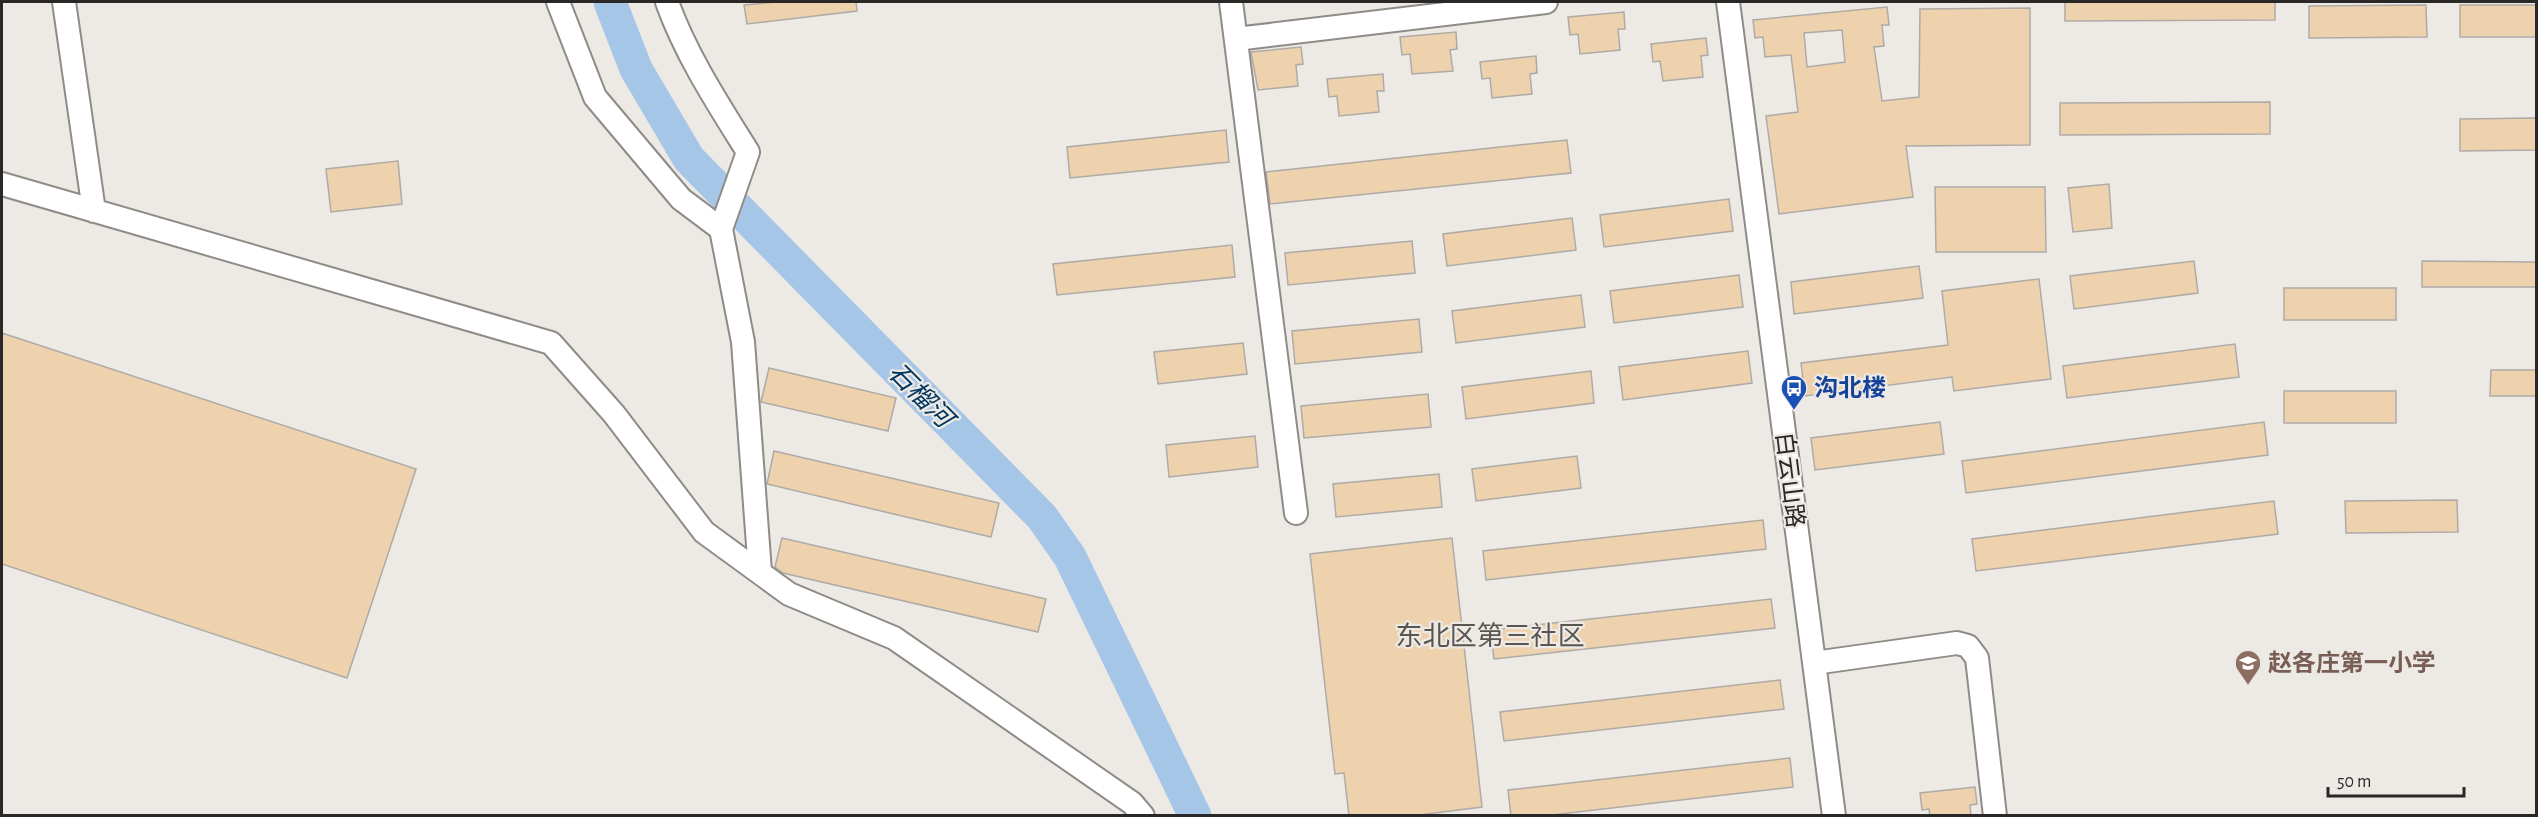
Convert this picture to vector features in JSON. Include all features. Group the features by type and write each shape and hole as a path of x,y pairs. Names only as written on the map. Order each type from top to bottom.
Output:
{"street":[{"path":"64,2 94,211"},
{"path":"558,2 595,97 681,199 721,225"},
{"path":"667,2 675,23 711,93 748,152 721,225 742,342 760,572"},
{"path":"1231,2 1296,513"},
{"path":"1236,39 1546,2"},
{"name":"白云山路","path":"1728,2 1834,816"},
{"path":"2,184 551,343 614,414 704,532 789,594 894,638 1132,803 1143,816"},
{"path":"1814,663 1957,643 1968,646 1977,658 1995,816"}],"building":[{"path":"777,2 856,2 857,11 747,24 744,5"},
{"path":"2065,2 2275,2 2275,20 2065,21"},
{"path":"2426,5 2427,37 2309,38 2309,6"},
{"path":"2460,5 2536,5 2536,37 2460,37"},
{"path":"1887,7 1889,25 1882,25 1884,46 1874,47 1882,101 1919,97 1920,9 2030,8 2030,145 1906,146 1913,197 1779,214 1766,116 1798,112 1791,55 1765,57 1763,37 1755,38 1753,20","holes":["1842,30 1845,62 1807,67 1804,33"]},
{"path":"1624,12 1625,29 1618,29 1620,50 1580,54 1578,34 1570,35 1568,17"},
{"path":"1456,32 1457,49 1450,50 1453,71 1412,74 1410,54 1402,55 1400,37"},
{"path":"1706,38 1708,55 1701,56 1703,77 1663,81 1660,61 1653,62 1651,44"},
{"path":"1301,47 1303,64 1296,65 1298,86 1258,90 1251,52"},
{"path":"1536,56 1537,73 1530,74 1532,94 1492,98 1490,78 1482,79 1480,62"},
{"path":"1383,74 1384,91 1377,91 1379,112 1339,116 1337,96 1329,97 1327,79"},
{"path":"2270,102 2270,134 2060,135 2060,103"},
{"path":"2536,118 2536,150 2460,151 2460,119"},
{"path":"1226,130 1229,162 1070,178 1067,147"},
{"path":"1567,140 1571,173 1270,204 1266,172"},
{"path":"398,161 402,204 331,212 326,169"},
{"path":"2109,184 2112,228 2073,232 2068,188"},
{"path":"1935,187 2045,187 2046,252 1936,252"},
{"path":"1729,199 1733,231 1604,247 1600,215"},
{"path":"1572,218 1576,250 1447,266 1443,234"},
{"path":"1412,241 1415,273 1288,285 1285,253"},
{"path":"1232,245 1235,277 1057,295 1053,264"},
{"path":"2194,261 2198,293 2074,309 2070,276"},
{"path":"2422,261 2536,262 2536,287 2422,287"},
{"path":"1919,266 1923,298 1794,314 1791,282"},
{"path":"1739,275 1743,307 1614,323 1610,291"},
{"path":"2039,279 2051,379 1954,391 1952,377 1805,396 1801,363 1948,345 1942,291"},
{"path":"2284,288 2396,288 2396,320 2284,320"},
{"path":"1581,295 1585,327 1456,343 1452,311"},
{"path":"1419,319 1422,352 1295,364 1292,331"},
{"path":"2,333 416,469 347,678 2,564"},
{"path":"1243,343 1247,374 1158,384 1154,352"},
{"path":"2235,344 2239,377 2067,398 2063,366"},
{"path":"1748,351 1752,383 1623,400 1619,367"},
{"path":"769,368 896,398 888,431 761,402"},
{"path":"2491,370 2536,370 2536,396 2490,396"},
{"path":"1591,371 1594,403 1466,419 1462,387"},
{"path":"2284,391 2396,391 2396,423 2284,423"},
{"path":"1428,394 1431,427 1304,438 1301,406"},
{"path":"1940,422 1944,454 1815,470 1811,438"},
{"path":"2264,422 2268,455 1966,493 1962,461"},
{"path":"1255,436 1258,467 1169,477 1166,445"},
{"path":"774,451 999,503 991,537 767,484"},
{"path":"1577,456 1581,488 1476,501 1472,469"},
{"path":"1439,474 1442,507 1336,517 1333,484"},
{"path":"2457,500 2458,532 2346,533 2345,501"},
{"path":"2274,501 2278,534 1976,571 1972,539"},
{"path":"1763,520 1766,549 1486,580 1483,551"},
{"path":"782,538 1046,599 1038,632 783,573 775,567"},
{"path":"1452,538 1482,807 1411,816 1349,816 1344,773 1335,774 1310,554"},
{"path":"1771,599 1775,628 1494,659 1490,630"},
{"path":"1780,680 1784,709 1504,741 1500,712"},
{"path":"1790,758 1793,787 1543,816 1511,816 1508,790"},
{"path":"1975,787 1977,804 1970,805 1971,816 1930,816 1929,809 1922,810 1920,793"}],"waterway":[{"name":"石榴河","path":"610,2 636,69 689,159 1042,517 1070,557 1195,816"}],"place":[{"name":"沟北楼","path":"1794,411"},
{"name":"赵各庄第一小学","path":"2248,686"}],"district":[{"name":"东北区第三社区","path":"1490,636"}]}
